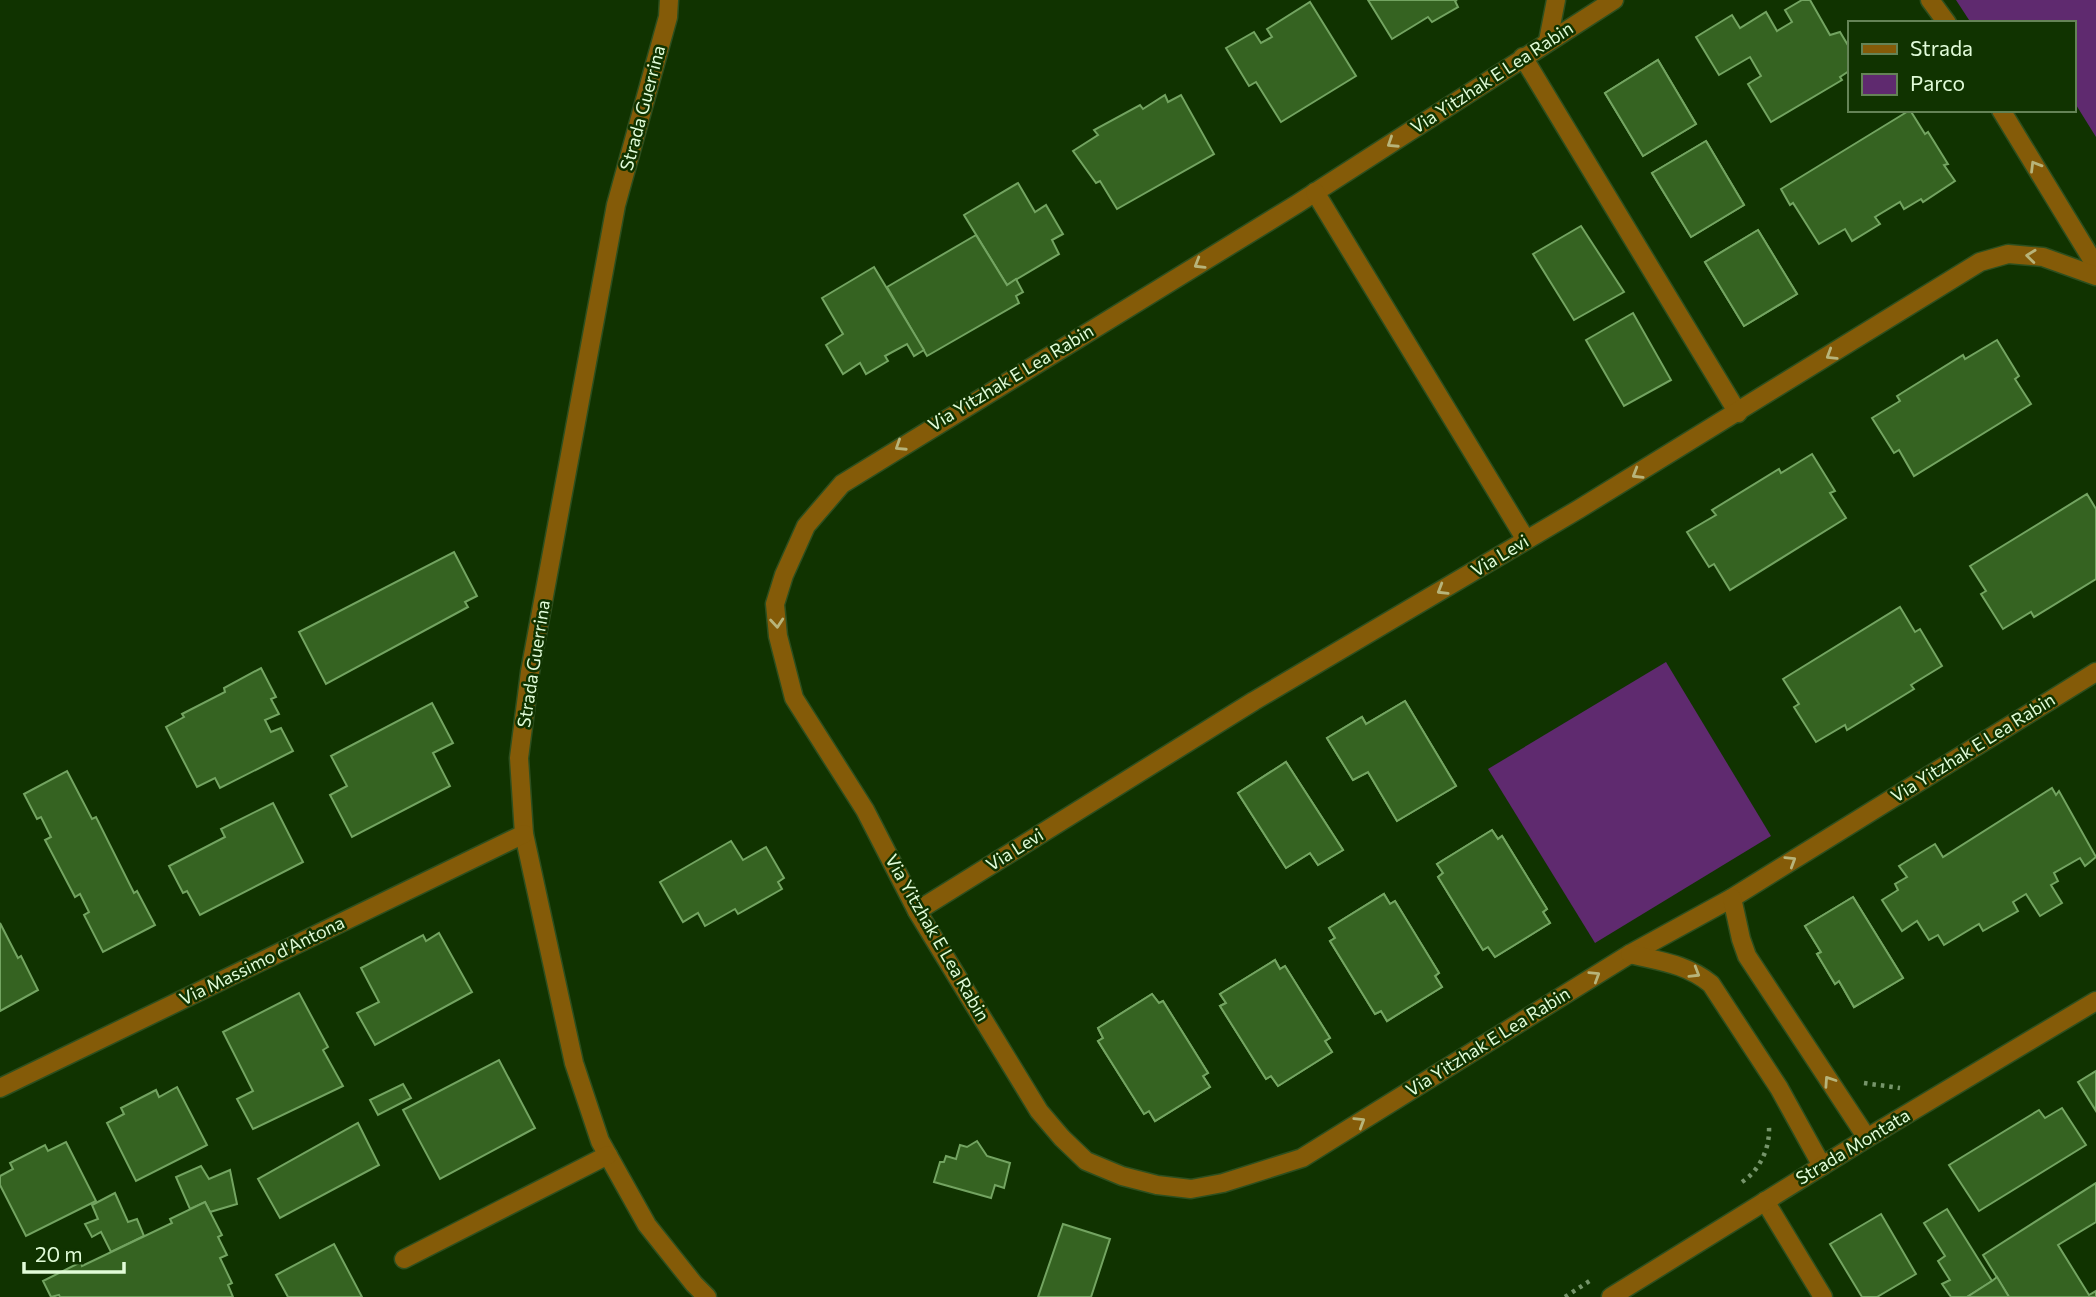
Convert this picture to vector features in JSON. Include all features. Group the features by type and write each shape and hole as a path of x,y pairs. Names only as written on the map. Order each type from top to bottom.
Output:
{"street":[{"name":"Strada Guerrina","path":"669,0 668,17 616,205 530,672 519,758 524,834 574,1063 600,1141 647,1225 707,1297"},
{"path":"1548,41 1556,0"},
{"name":"Via Yitzhak E Lea Rabin","path":"1614,0 1315,192 842,484 806,526 784,575 775,604 778,636 794,698 865,810 917,911 1039,1111 1086,1161 1122,1176 1157,1185 1191,1189 1263,1172 1302,1158 1630,954 1732,898 2096,672"},
{"path":"1930,0 1946,21"},
{"path":"1523,57 1738,413"},
{"path":"2002,112 2096,266"},
{"path":"1315,192 1526,540"},
{"name":"Via Levi","path":"917,911 1254,701 1738,413 1980,262 2008,254 2043,257 2096,276"},
{"name":"Via Massimo d'Antona","path":"0,1088 524,834"},
{"path":"1732,898 1747,956 1867,1138"},
{"path":"1630,954 1681,965 1711,984 1779,1088 1822,1166"},
{"name":"Strada Montata","path":"1611,1297 1867,1138 2096,1001"},
{"path":"404,1259 608,1156"},
{"path":"1765,1201 1822,1297"}],"green space":[{"path":"1956,0 2096,0 2096,137 2075,103 2075,21 1970,21"},
{"path":"1666,662 1771,836 1595,943 1488,769"}],"building":[{"path":"1368,0 1457,0 1455,1 1458,7 1432,22 1428,17 1392,39"},
{"path":"1802,0 1810,0 1830,35 1840,32 1848,45 1848,72 1840,77 1842,80 1771,122 1748,84 1761,76 1750,57 1719,75 1696,37 1732,15 1740,28 1766,12 1777,31 1792,22 1785,10"},
{"path":"1310,2 1356,76 1281,122 1256,82 1249,86 1226,48 1254,32 1261,43 1272,37 1267,29"},
{"path":"1658,60 1696,124 1643,156 1605,93"},
{"path":"1658,60 1696,124 1643,156 1605,93"},
{"path":"1165,95 1168,102 1181,95 1214,154 1117,209 1100,181 1096,183 1073,151 1098,135 1094,130 1140,105 1143,109"},
{"path":"1907,112 1911,112 1925,134 1928,132 1955,181 1923,202 1921,199 1904,209 1900,202 1875,217 1880,224 1852,241 1845,229 1819,244 1781,189"},
{"path":"1706,141 1744,205 1691,237 1652,173"},
{"path":"1706,141 1744,205 1691,237 1652,173"},
{"path":"1018,183 1035,212 1046,205 1063,234 1052,240 1059,254 1007,285 964,215"},
{"path":"1581,226 1624,292 1574,320 1533,254"},
{"path":"1758,230 1797,294 1744,326 1705,262"},
{"path":"1758,230 1797,294 1744,326 1705,262"},
{"path":"976,235 1007,285 1016,279 1023,292 1016,296 1019,303 927,356 887,287"},
{"path":"874,267 924,350 914,356 907,344 885,356 888,361 866,374 860,363 843,374 826,345 843,334 822,298"},
{"path":"1633,313 1671,380 1624,406 1586,340"},
{"path":"1997,340 2019,376 2015,379 2031,404 1914,476 1899,450 1894,453 1872,418 1900,401 1897,396 1963,355 1965,359"},
{"path":"1812,454 1835,491 1830,493 1846,518 1730,590 1714,564 1709,567 1687,532 1716,515 1712,510 1779,469 1781,473"},
{"path":"2087,494 2096,509 2096,579 2034,617 2031,612 2003,629 1981,594 1986,591 1970,566"},
{"path":"454,552 477,596 465,602 468,607 326,684 299,632"},
{"path":"1900,607 1915,632 1920,629 1942,666 1911,685 1914,689 1847,730 1845,725 1816,742 1794,707 1799,704 1783,679"},
{"path":"261,668 276,697 271,699 279,714 265,720 271,732 281,728 293,751 220,788 215,778 197,787 166,727 184,717 182,714 225,692 224,688"},
{"path":"1405,701 1456,786 1397,821 1368,772 1353,780 1327,738 1362,717 1366,724"},
{"path":"1405,701 1456,786 1397,821 1368,772 1353,780 1327,738 1362,717 1366,724"},
{"path":"432,703 453,743 433,753 450,786 352,837 330,795 347,786 331,756"},
{"path":"1286,762 1343,850 1318,865 1310,853 1286,868 1238,793"},
{"path":"1286,762 1343,850 1318,865 1310,853 1286,868 1238,793"},
{"path":"67,771 92,819 96,817 134,893 137,891 155,925 103,952 84,915 89,912 80,894 75,897 45,840 51,837 41,817 37,819 24,794"},
{"path":"2052,788 2056,795 2059,791 2096,857 2085,866 2080,858 2054,873 2058,881 2051,885 2062,903 2040,916 2026,894 2013,902 2018,911 1983,931 1979,924 1944,945 1938,935 1929,940 1917,921 1902,931 1882,900 1898,890 1895,884 1907,877 1899,866 1935,844 1943,857"},
{"path":"273,803 303,862 200,915 187,891 183,893 169,866 225,837 221,829"},
{"path":"1492,830 1498,839 1502,836 1547,909 1543,912 1550,923 1495,957 1488,947 1483,950 1438,877 1443,873 1437,864"},
{"path":"1492,830 1498,839 1502,836 1547,909 1543,912 1550,923 1495,957 1488,947 1483,950 1438,877 1443,873 1437,864"},
{"path":"731,841 743,860 766,847 784,878 778,882 782,889 738,914 735,909 705,926 698,913 683,922 660,882"},
{"path":"1384,894 1390,904 1395,901 1439,973 1435,976 1442,987 1387,1021 1381,1011 1375,1014 1330,941 1335,938 1329,928"},
{"path":"1384,894 1390,904 1395,901 1439,973 1435,976 1442,987 1387,1021 1381,1011 1375,1014 1330,941 1335,938 1329,928"},
{"path":"1853,897 1903,978 1854,1007 1839,981 1835,984 1817,954 1821,952 1805,926"},
{"path":"1853,897 1903,978 1854,1007 1839,981 1835,984 1817,954 1821,952 1805,926"},
{"path":"0,923 38,990 0,1011"},
{"path":"439,933 472,992 375,1045 357,1013 379,1002 361,968 423,935 426,941"},
{"path":"1275,960 1280,969 1285,966 1330,1038 1325,1041 1332,1052 1278,1086 1271,1076 1266,1079 1220,1006 1226,1003 1220,994"},
{"path":"1275,960 1280,969 1285,966 1330,1038 1325,1041 1332,1052 1278,1086 1271,1076 1266,1079 1220,1006 1226,1003 1220,994"},
{"path":"299,993 328,1047 323,1050 343,1086 253,1129 237,1099 253,1091 223,1032"},
{"path":"1152,994 1159,1003 1163,1001 1208,1073 1203,1076 1210,1087 1155,1121 1149,1111 1144,1114 1098,1041 1103,1038 1098,1028"},
{"path":"1152,994 1159,1003 1163,1001 1208,1073 1203,1076 1210,1087 1155,1121 1149,1111 1144,1114 1098,1041 1103,1038 1098,1028"},
{"path":"499,1060 535,1128 440,1179 403,1110"},
{"path":"2096,1071 2096,1111 2078,1082"},
{"path":"403,1084 411,1098 378,1115 370,1100"},
{"path":"177,1087 207,1145 136,1181 107,1123 124,1114 121,1108 156,1090 159,1097"},
{"path":"2062,1108 2086,1145 1979,1211 1949,1165 2039,1110 2045,1118"},
{"path":"358,1123 379,1165 280,1218 258,1179"},
{"path":"977,1141 987,1156 1010,1163 1004,1188 995,1185 991,1198 934,1182 940,1162 944,1162 946,1156 956,1159 960,1145 967,1147"},
{"path":"66,1142 96,1201 26,1236 0,1185 0,1176 13,1169 10,1163 45,1145 48,1151"},
{"path":"201,1166 209,1179 230,1170 237,1204 210,1212 205,1202 190,1209 176,1177"},
{"path":"2096,1183 2096,1222 2058,1245 2089,1295 2096,1291 2096,1297 2009,1297 1983,1255"},
{"path":"115,1193 128,1222 137,1219 144,1236 111,1252 101,1232 92,1237 85,1224 98,1219 92,1205"},
{"path":"205,1202 222,1235 218,1237 227,1255 220,1258 232,1283 228,1285 233,1297 51,1297 43,1281 81,1262 82,1266 172,1223 170,1219"},
{"path":"1947,1209 1992,1281 1967,1297 1951,1297 1942,1284 1950,1280 1938,1261 1945,1256 1924,1223"},
{"path":"1881,1214 1916,1274 1877,1297 1862,1297 1830,1244"},
{"path":"1063,1224 1110,1239 1091,1297 1038,1297"},
{"path":"334,1244 362,1297 288,1297 276,1275"},
{"path":"1997,1277 2009,1297 1967,1297 1992,1281"}]}
